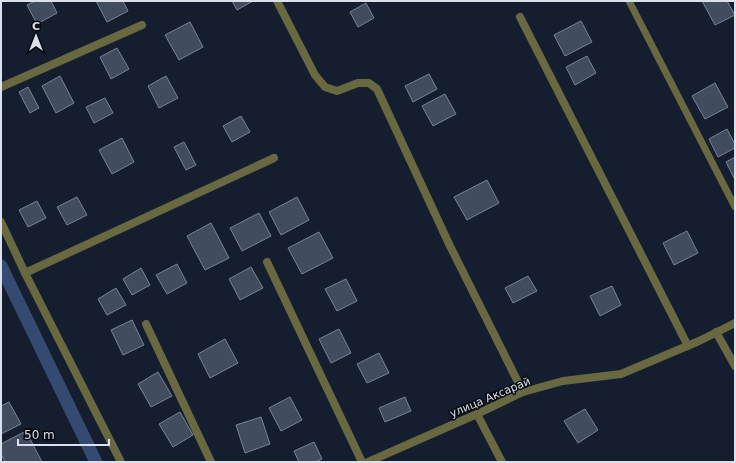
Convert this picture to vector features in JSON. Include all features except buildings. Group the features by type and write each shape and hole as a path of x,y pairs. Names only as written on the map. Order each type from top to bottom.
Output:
{"street":[{"path":"277,1 315,76 325,87 337,92 358,83 369,83 377,89 450,246 523,392"},
{"path":"520,17 688,346"},
{"path":"1,87 142,25"},
{"path":"25,273 274,158"},
{"path":"1,222 25,273 121,462"},
{"path":"267,262 362,462"},
{"name":"улица Аксарай","path":"368,462 523,392 563,381 621,374 688,346 735,323"},
{"path":"146,324 210,462"},
{"path":"716,332 735,366"},
{"path":"477,414 502,462"}],"lane":[{"path":"628,1 735,207"}],"waterway":[{"path":"1,266 96,462"}]}
